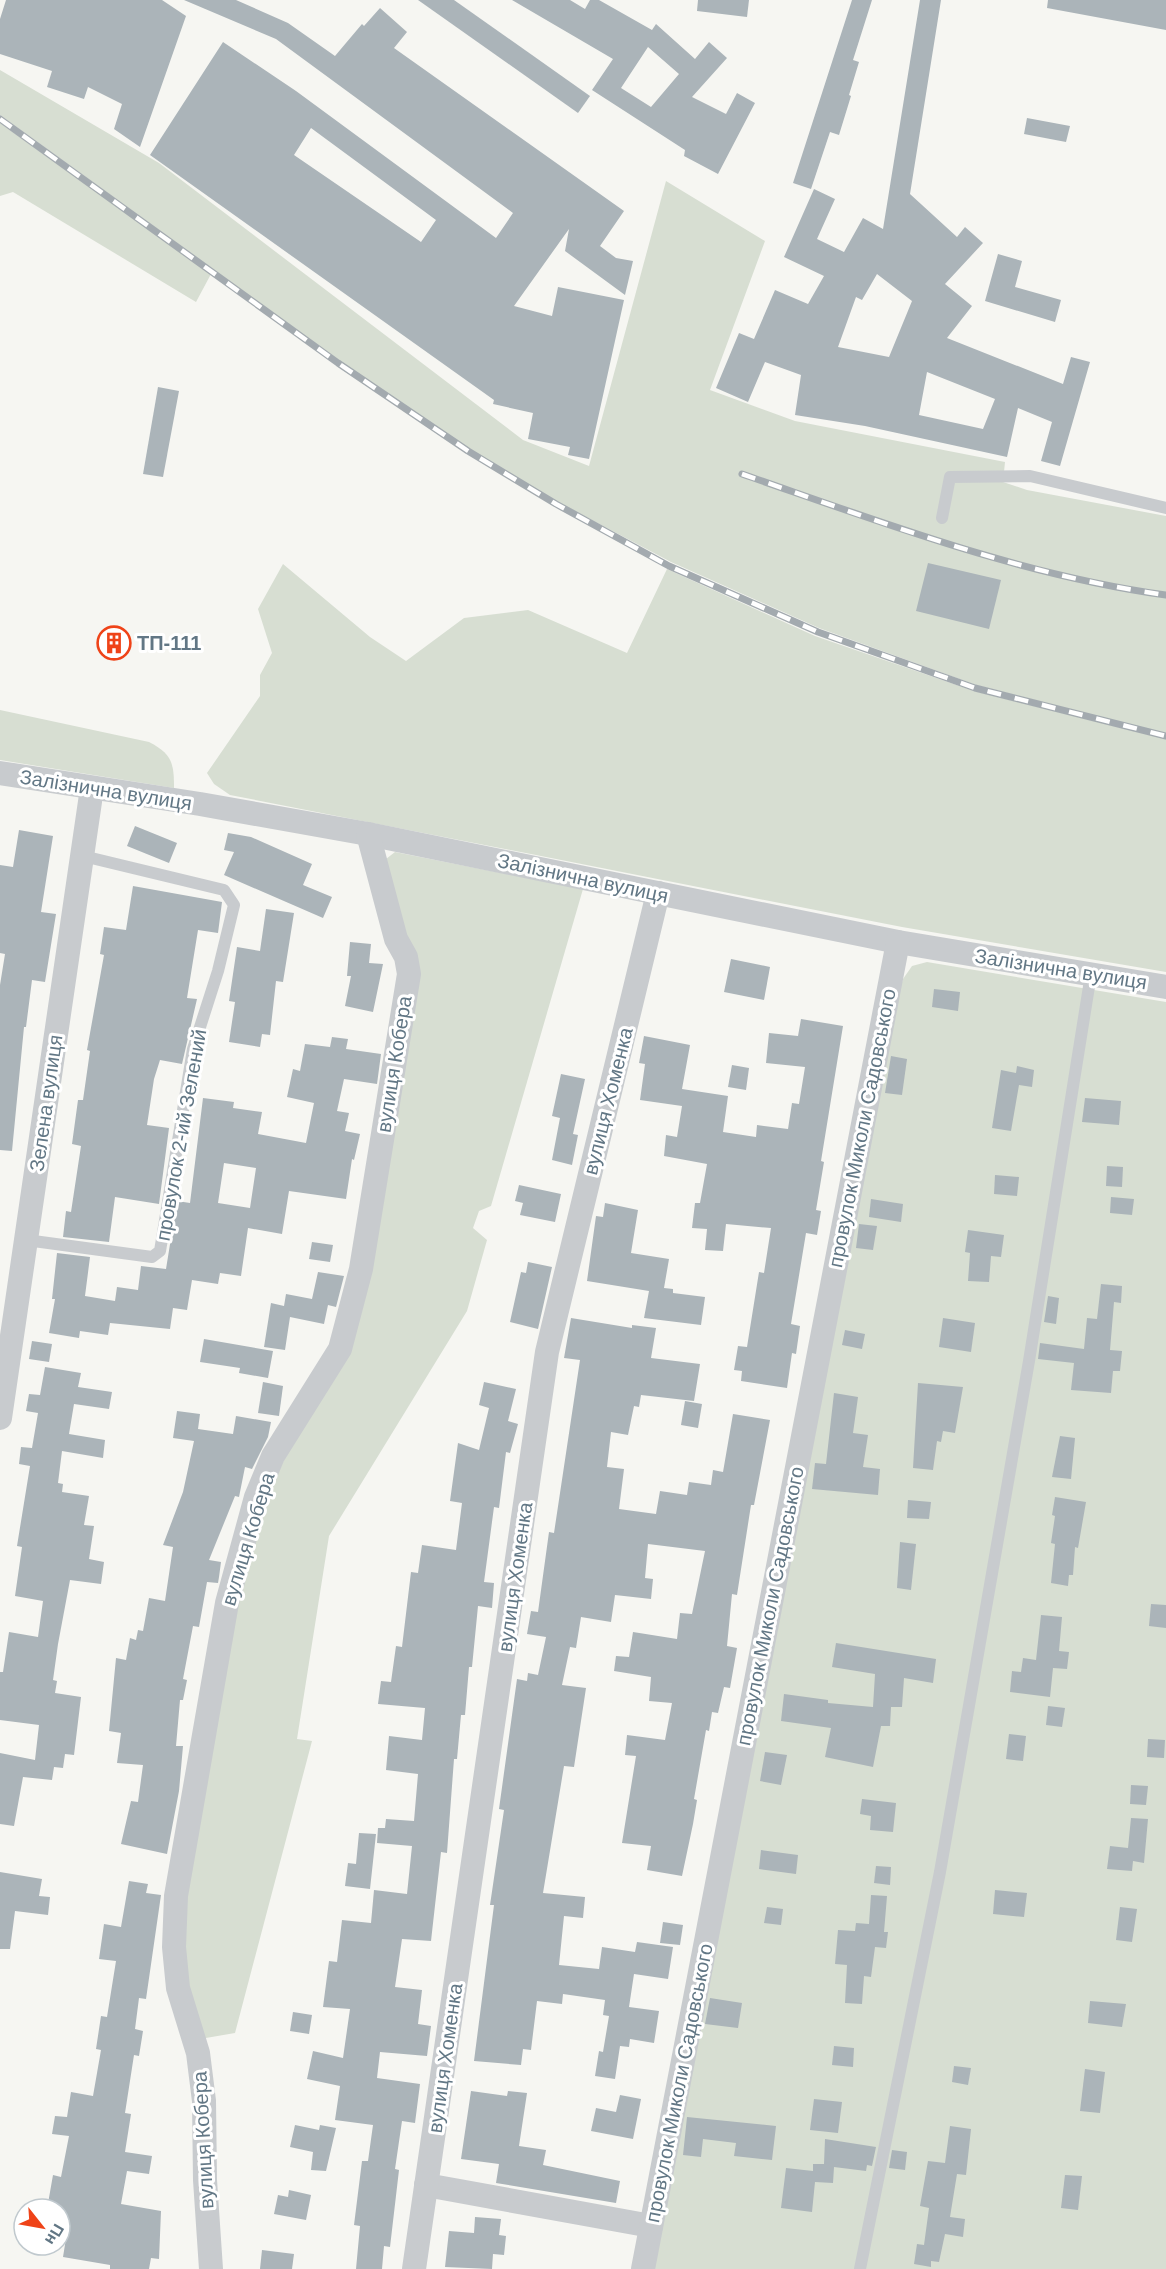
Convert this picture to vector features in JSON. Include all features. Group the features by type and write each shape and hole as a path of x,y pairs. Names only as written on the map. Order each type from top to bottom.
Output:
{"street":[{"name":"Залізнична вулиця","path":"0,773 368,834 898,942 1166,987"},
{"name":"Зелена вулиця","path":"0,1418 9,1292 26,1240 92,788"},
{"name":"вулиця Кобера","path":"211,2269 205,2180 204,2101 198,2053 178,1988 174,1947 177,1896 227,1603 256,1497 273,1456 340,1349 361,1269 409,974 406,957 396,939 368,834"},
{"name":"вулиця Хоменка","path":"414,2269 547,1352 658,893"},
{"name":"провулок Миколи Садовського","path":"643,2269 898,942"},
{"path":"426,2185 651,2226"}],"lane":[{"path":"942,518 950,477 1030,476 1166,508"},
{"name":"провулок 2-ий Зелений","path":"26,1240 152,1257 160,1251 194,1049 218,971 234,905 224,890 83,856"},
{"path":"860,2269 940,1872 1029,1361 1091,974"}],"shaded area":[{"path":"0,70 159,163 523,440 589,466 666,181 765,241 710,390 795,421 1005,462 1003,482 1027,490 1166,516 1166,734 976,685 819,628 671,562 558,502 468,448 340,361 0,115"},
{"path":"0,123 211,274 196,302 13,192 0,196"},
{"path":"283,564 370,637 406,661 464,618 528,610 627,653 667,569 815,636 974,691 1166,739 1166,972 902,927 230,795 214,784 207,773 260,696 260,675 272,653 258,609"},
{"path":"0,710 149,742 163,751 170,760 174,788 0,760"},
{"path":"395,852 583,889 491,1206 479,1211 473,1228 487,1240 467,1311 329,1536 297,1739 312,1741 235,2033 200,2039 179,1946 235,1602 261,1500 346,1352 415,973 386,859"},
{"path":"927,962 1166,1002 1166,2269 650,2269 883,1043 903,979 912,966"}],"building":[{"path":"6,0 162,0 186,16 140,147 114,129 122,104 88,87 84,99 47,87 52,71 0,54 0,19"},
{"path":"184,0 236,0 288,23 335,56 362,24 364,26 380,8 407,32 394,48 624,211 600,246 616,258 633,261 625,295 565,251 569,229 514,306 552,316 558,287 624,300 589,459 568,455 570,447 528,439 533,413 493,404 494,400 150,155 223,42 296,91 496,238 513,213 276,39","holes":["311,128 436,220 421,242 294,155"]},
{"path":"418,0 454,0 590,96 578,113"},
{"path":"512,0 570,0 585,9 590,0 599,0 652,30 656,24 695,59 709,42 727,58 692,97 726,114 737,93 755,103 718,174 684,156 685,150 592,90 613,59","holes":["648,47 679,74 651,107 621,88"]},
{"path":"698,0 749,0 747,17 697,11"},
{"path":"852,0 872,0 853,60 859,62 839,135 830,132 811,189 793,183"},
{"path":"920,0 941,0 910,194 957,237 965,227 983,243 945,284 972,306 947,338 1063,384 1071,357 1090,362 1060,466 1041,461 1052,422 1018,408 1007,457 865,426 795,415 801,375 765,362 748,402 716,388 739,333 754,339 775,290 808,304 824,276 784,257 814,189 835,199 817,239 844,252 863,218 883,229","holes":["877,274 912,301 889,357 838,347 856,297 862,300","927,372 995,399 983,429 919,415"]},
{"path":"1048,0 1166,0 1166,30 1047,8"},
{"path":"1027,118 1070,126 1066,142 1024,134"},
{"path":"998,254 1022,261 1015,287 1061,300 1055,322 985,301"},
{"path":"158,387 179,391 163,477 143,474"},
{"path":"928,563 1001,580 989,629 916,611"},
{"path":"135,826 177,843 169,863 127,846"},
{"path":"19,830 53,836 41,912 56,914 45,982 32,980 26,1027 24,1027 12,1151 0,1150 0,985 5,954 0,953 0,865 13,867"},
{"path":"228,833 251,837 312,864 303,885 332,897 323,918 224,875 234,852 224,850"},
{"path":"133,886 222,902 218,933 198,930 187,998 197,999 182,1064 160,1060 154,1079 147,1125 169,1128 159,1204 115,1197 109,1242 63,1237 66,1211 71,1212 81,1146 72,1144 78,1100 83,1100 90,1051 87,1050 104,955 100,954 104,927 126,930"},
{"path":"266,909 294,913 283,982 276,981 270,1035 262,1034 260,1047 229,1042 235,1002 229,1001 237,947 260,951"},
{"path":"350,942 371,944 369,963 383,964 373,1012 345,1006 351,976 347,976"},
{"path":"731,959 770,967 764,1000 724,992"},
{"path":"934,989 960,992 958,1011 932,1007"},
{"path":"801,1019 843,1026 821,1161 824,1162 816,1210 821,1211 817,1235 806,1233 791,1324 800,1326 796,1354 792,1353 787,1388 741,1381 742,1371 734,1370 738,1346 747,1347 759,1272 764,1273 771,1228 726,1224 723,1251 705,1250 707,1229 692,1228 695,1203 700,1203 707,1164 664,1156 666,1135 677,1137 682,1106 640,1100 645,1064 639,1063 644,1036 690,1045 682,1089 728,1096 723,1132 756,1137 757,1125 788,1129 792,1103 799,1104 805,1067 766,1063 769,1033 798,1036"},
{"path":"332,1037 348,1039 346,1049 381,1054 377,1084 344,1079 337,1111 349,1113 345,1131 360,1134 354,1160 352,1159 346,1199 289,1191 282,1234 248,1228 241,1276 220,1273 218,1284 192,1280 187,1310 173,1308 170,1329 110,1323 108,1335 80,1331 79,1338 49,1333 55,1299 52,1299 57,1253 90,1257 85,1296 115,1301 117,1287 138,1290 141,1266 166,1269 177,1201 190,1203 203,1098 234,1102 233,1108 262,1112 258,1134 306,1143 314,1103 287,1097 293,1069 300,1071 305,1044 330,1047","holes":["224,1163 256,1168 250,1208 218,1203"]},
{"path":"891,1056 907,1059 902,1095 885,1093"},
{"path":"732,1065 749,1068 746,1090 728,1087"},
{"path":"1017,1066 1034,1070 1032,1087 1019,1085 1011,1131 992,1128 1001,1070 1016,1073"},
{"path":"561,1074 585,1079 573,1134 578,1135 572,1165 552,1160 560,1118 552,1116"},
{"path":"1085,1098 1121,1101 1119,1125 1082,1122"},
{"path":"1107,1166 1123,1167 1122,1187 1106,1186"},
{"path":"995,1175 1019,1177 1017,1196 994,1194"},
{"path":"519,1185 561,1194 555,1222 520,1215 523,1203 515,1201"},
{"path":"1111,1197 1134,1199 1132,1215 1110,1213"},
{"path":"871,1199 903,1204 901,1222 869,1217"},
{"path":"605,1203 638,1210 631,1253 669,1259 664,1288 673,1289 673,1293 705,1297 701,1325 644,1318 649,1291 587,1281 596,1216 603,1217"},
{"path":"859,1224 877,1226 873,1250 856,1248"},
{"path":"968,1230 1004,1235 1001,1257 991,1256 989,1282 968,1281 970,1253 965,1252"},
{"path":"312,1242 333,1245 330,1262 309,1259"},
{"path":"528,1262 552,1267 538,1329 510,1322 521,1272 526,1273"},
{"path":"318,1272 344,1276 336,1307 328,1305 324,1324 290,1317 285,1350 264,1347 271,1303 284,1306 286,1294 312,1299"},
{"path":"1101,1284 1122,1286 1121,1303 1114,1302 1110,1350 1122,1351 1120,1371 1113,1371 1111,1393 1071,1390 1074,1363 1038,1359 1040,1343 1084,1349 1087,1318 1097,1319"},
{"path":"1048,1296 1059,1298 1056,1324 1044,1322"},
{"path":"571,1318 632,1328 632,1325 656,1328 651,1358 700,1364 694,1401 641,1395 639,1407 634,1406 628,1435 611,1432 607,1467 624,1469 619,1509 656,1514 660,1491 687,1495 689,1482 711,1485 713,1470 723,1472 733,1414 770,1420 754,1505 751,1505 737,1595 732,1594 727,1646 737,1648 730,1688 724,1687 718,1713 712,1712 709,1731 706,1730 694,1799 697,1800 682,1876 647,1870 651,1846 622,1843 636,1756 625,1755 627,1735 665,1740 672,1703 649,1701 651,1677 614,1671 616,1656 629,1657 633,1632 677,1639 680,1613 692,1614 705,1551 648,1544 645,1578 653,1579 651,1599 615,1595 611,1622 581,1617 576,1648 570,1647 562,1685 586,1688 574,1767 564,1766 543,1893 585,1897 583,1918 564,1916 559,1965 599,1969 602,1947 635,1952 637,1942 673,1947 668,1979 634,1974 629,2007 659,2011 654,2043 630,2039 629,2047 620,2046 615,2079 595,2076 599,2051 603,2052 609,2016 603,2015 605,2000 563,1994 562,2004 537,2001 531,2050 523,2049 521,2065 474,2061 494,1905 490,1905 504,1810 499,1809 517,1679 527,1681 528,1673 538,1675 546,1637 527,1634 531,1611 538,1612 549,1532 554,1533 580,1360 564,1358"},
{"path":"943,1318 975,1323 971,1352 939,1347"},
{"path":"845,1330 865,1334 862,1349 842,1345"},
{"path":"204,1339 273,1351 268,1378 239,1373 240,1368 200,1362"},
{"path":"32,1341 52,1344 49,1362 29,1359"},
{"path":"45,1367 81,1373 78,1387 112,1392 109,1409 74,1404 69,1434 105,1440 103,1458 62,1451 58,1483 63,1484 62,1492 89,1496 84,1525 94,1526 89,1559 104,1562 101,1584 70,1580 58,1644 53,1680 57,1681 55,1693 81,1697 74,1755 65,1754 63,1768 54,1767 52,1780 23,1777 14,1826 0,1824 0,1753 35,1760 39,1725 0,1720 0,1672 3,1672 9,1632 38,1637 43,1601 15,1596 22,1547 17,1546 30,1466 19,1464 21,1447 32,1448 38,1413 26,1411 29,1394 40,1395"},
{"path":"263,1382 283,1386 279,1416 258,1413"},
{"path":"484,1382 516,1389 508,1421 518,1424 510,1453 506,1452 499,1508 494,1507 484,1582 494,1583 492,1608 478,1606 465,1715 461,1715 457,1759 454,1759 447,1853 441,1852 431,1941 402,1939 395,1987 422,1990 418,2024 431,2026 427,2056 380,2052 377,2078 420,2084 415,2123 402,2121 395,2169 399,2170 390,2247 384,2246 382,2269 356,2269 360,2226 354,2225 362,2161 368,2161 373,2125 335,2120 340,2086 307,2079 313,2051 343,2058 350,2009 323,2007 329,1961 337,1962 342,1920 371,1923 374,1890 407,1894 412,1846 377,1843 378,1828 385,1828 386,1819 414,1821 418,1774 386,1770 389,1736 422,1740 425,1708 378,1704 381,1681 391,1682 396,1646 402,1647 411,1572 418,1573 422,1545 456,1550 462,1503 450,1501 458,1443 479,1450 489,1408 479,1405"},
{"path":"918,1383 963,1387 955,1433 943,1431 941,1442 937,1441 933,1470 913,1468"},
{"path":"834,1393 858,1397 853,1433 868,1435 863,1467 880,1469 878,1495 812,1489 815,1463 826,1464"},
{"path":"685,1401 702,1404 698,1428 681,1425"},
{"path":"177,1411 200,1414 198,1429 233,1434 236,1416 271,1422 268,1437 252,1469 245,1467 239,1497 235,1496 209,1560 221,1562 218,1583 207,1582 199,1627 193,1626 183,1679 187,1680 183,1700 180,1700 176,1746 183,1746 179,1791 167,1854 121,1844 131,1801 138,1802 143,1765 117,1763 121,1733 109,1731 116,1658 126,1660 130,1638 136,1640 138,1630 143,1631 149,1598 165,1601 173,1547 163,1545 183,1492 194,1441 173,1438"},
{"path":"1060,1436 1075,1438 1071,1479 1052,1477"},
{"path":"1055,1497 1086,1502 1078,1548 1075,1547 1073,1575 1069,1575 1068,1586 1051,1583 1055,1544 1051,1543"},
{"path":"908,1500 931,1502 929,1519 907,1518"},
{"path":"900,1542 916,1544 911,1590 897,1588"},
{"path":"1151,1604 1166,1605 1166,1628 1149,1626"},
{"path":"1041,1615 1062,1617 1059,1651 1069,1652 1067,1669 1053,1668 1050,1697 1010,1692 1012,1671 1021,1672 1023,1658 1036,1660"},
{"path":"836,1643 936,1659 933,1683 904,1678 902,1707 891,1707 890,1726 881,1726 873,1767 825,1757 831,1728 781,1721 784,1694 828,1700 828,1703 873,1707 875,1674 832,1667"},
{"path":"1048,1706 1065,1708 1062,1727 1046,1725"},
{"path":"1009,1734 1026,1736 1023,1761 1006,1759"},
{"path":"1148,1739 1165,1740 1164,1758 1147,1757"},
{"path":"765,1752 787,1755 781,1785 760,1781"},
{"path":"1131,1785 1148,1786 1146,1805 1130,1804"},
{"path":"862,1799 896,1803 893,1832 870,1830 871,1816 860,1814"},
{"path":"1131,1818 1148,1819 1144,1863 1133,1861 1132,1871 1107,1869 1110,1846 1128,1848"},
{"path":"359,1833 376,1834 370,1889 345,1886 348,1863 356,1864"},
{"path":"761,1850 798,1855 796,1874 759,1869"},
{"path":"876,1866 891,1867 890,1885 874,1883"},
{"path":"0,1872 42,1879 39,1896 50,1897 48,1915 15,1911 10,1949 0,1949"},
{"path":"129,1881 148,1884 146,1893 161,1895 146,1999 139,1998 135,2029 143,2031 139,2056 134,2055 125,2113 131,2114 125,2152 152,2156 149,2174 127,2171 121,2204 161,2211 159,2259 151,2258 149,2269 110,2269 110,2265 63,2257 72,2257 72,2197 49,2197 53,2175 61,2177 69,2136 52,2134 55,2116 67,2117 71,2092 93,2096 101,2050 96,2049 101,2016 107,2017 116,1961 99,1959 104,1924 121,1927"},
{"path":"995,1890 1027,1893 1024,1917 993,1914"},
{"path":"871,1895 887,1896 884,1932 888,1932 886,1948 875,1947 871,1977 864,1976 862,2004 845,2003 847,1965 835,1964 838,1930 855,1931 856,1923 869,1924"},
{"path":"767,1907 783,1909 781,1925 764,1923"},
{"path":"1120,1907 1137,1909 1132,1942 1116,1940"},
{"path":"663,1922 683,1925 680,1945 660,1943"},
{"path":"710,1998 742,2003 738,2028 705,2024"},
{"path":"1090,2001 1126,2004 1122,2027 1088,2023"},
{"path":"293,2012 312,2015 309,2034 290,2031"},
{"path":"834,2046 854,2048 853,2067 832,2065"},
{"path":"954,2066 971,2068 968,2085 952,2082"},
{"path":"1085,2069 1105,2072 1100,2113 1080,2111"},
{"path":"471,2091 507,2096 508,2091 527,2093 519,2146 546,2150 543,2165 620,2181 616,2203 496,2183 499,2164 461,2159"},
{"path":"620,2095 641,2099 633,2139 591,2131 596,2108 616,2112"},
{"path":"814,2099 842,2102 838,2133 810,2130"},
{"path":"687,2117 776,2126 772,2160 734,2156 736,2143 703,2139 701,2157 683,2155"},
{"path":"295,2125 319,2130 320,2125 336,2128 326,2171 311,2170 313,2152 290,2147"},
{"path":"950,2126 971,2129 966,2175 957,2174 950,2217 965,2219 963,2237 945,2234 939,2262 931,2261 931,2267 914,2264 917,2244 924,2245 929,2208 920,2206 928,2161 945,2163"},
{"path":"825,2139 876,2147 872,2166 867,2165 866,2171 834,2167 833,2183 815,2182 812,2212 781,2208 786,2168 813,2171 813,2164 824,2164"},
{"path":"892,2150 907,2152 905,2170 889,2168"},
{"path":"1065,2175 1082,2176 1078,2210 1061,2208"},
{"path":"289,2190 311,2195 306,2220 274,2214 278,2195 288,2197"},
{"path":"475,2217 501,2219 499,2235 506,2236 504,2255 493,2254 492,2269 445,2267 449,2231 474,2233"},
{"path":"262,2250 294,2254 292,2269 260,2269"}],"railway":[{"path":"0,119 338,363 468,451 556,504 669,566 818,632 975,688 1166,736"},
{"path":"742,474 1004,561 1112,586 1166,595"}],"place":[{"name":"ТП-111","path":"114,643"}]}
